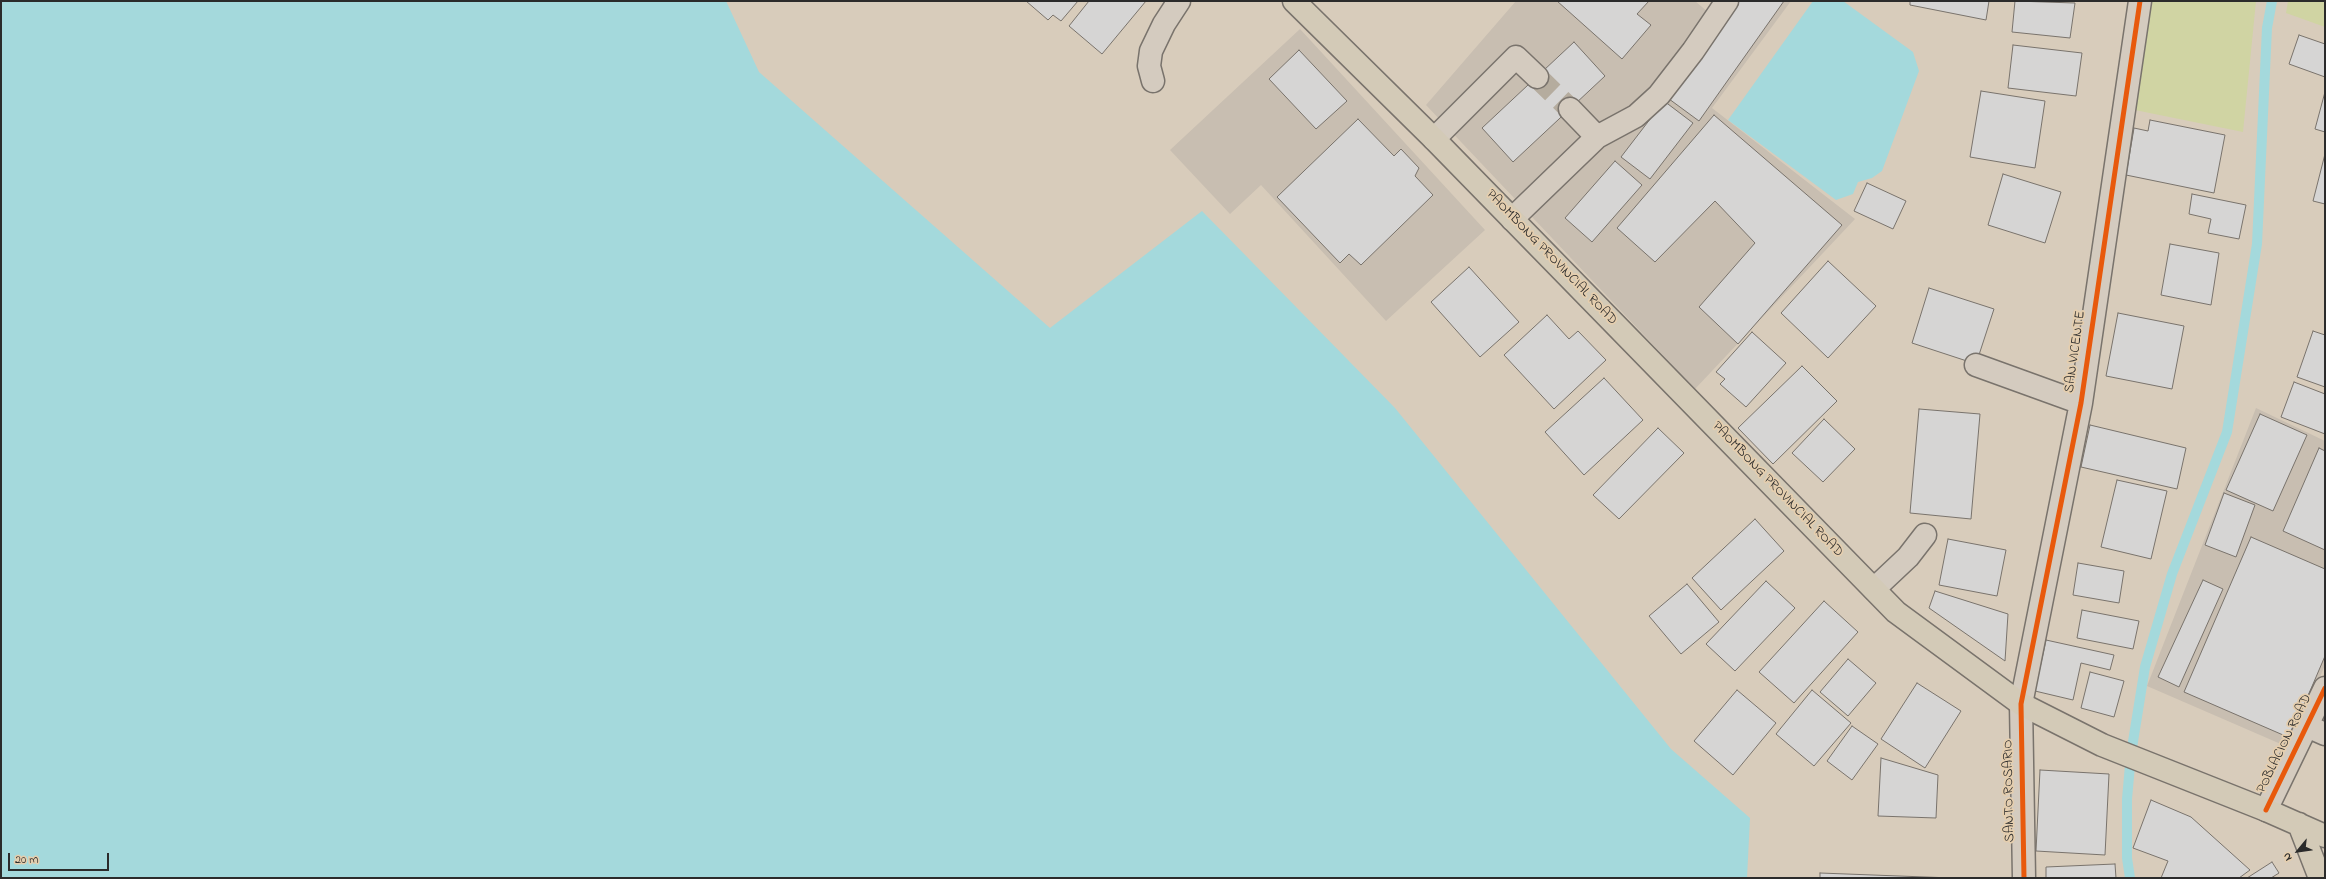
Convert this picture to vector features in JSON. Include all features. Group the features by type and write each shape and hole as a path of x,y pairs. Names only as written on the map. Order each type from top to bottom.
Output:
{"main road":[{"name":"PAOMBONG PROVINCIAL ROAD","path":"1294,1 1512,218 1896,612 2021,704 2102,745 2266,810 2325,836"},
{"path":"2299,824 2320,878"}],"street":[{"path":"1153,81 1149,66 1151,51 1164,24 1179,1"},
{"path":"1512,218 1597,136 1636,116 1659,95 1693,51 1727,1"},
{"name":"SAN VICENTE","path":"2021,704 2081,403 2140,1"},
{"path":"1434,139 1516,57 1537,77"},
{"path":"1570,109 1597,136"},
{"path":"1976,365 2081,403"},
{"path":"1874,590 1908,557 1925,535"},
{"name":"POBLACION ROAD","path":"2266,810 2316,730 2325,688"},
{"name":"SANTO ROSARIO","path":"2021,704 2024,878"}],"shaded area":[{"path":"1516,1 1695,1 1709,13 1718,1 1791,1 1712,108 1855,219 1695,389 1426,105"},
{"path":"1300,29 1485,230 1386,321 1261,185 1230,214 1170,150"},
{"path":"2256,408 2325,441 2325,665 2290,748 2147,686"}],"green space":[{"path":"2147,1 2256,1 2243,132 2130,109"},
{"path":"2288,1 2325,1 2325,27 2286,13"}],"water":[{"path":"1,1 726,1 759,72 1050,328 1202,211 1395,408 1671,749 1750,818 1747,878 1,878"},
{"path":"1813,1 1843,1 1913,52 1919,71 1882,171 1872,178 1858,182 1853,194 1836,200 1728,120"}],"building":[{"path":"1026,1 1078,1 1061,21 1053,15 1048,20"},
{"path":"1089,1 1146,1 1102,54 1069,26"},
{"path":"1557,1 1649,1 1637,14 1651,25 1622,59"},
{"path":"1732,1 1784,1 1699,121 1665,96"},
{"path":"1910,1 1989,1 1986,20 1910,5"},
{"path":"2015,1 2075,3 2070,38 2012,32"},
{"path":"2299,35 2325,44 2325,77 2289,64"},
{"path":"1574,42 1605,76 1513,162 1482,128"},
{"path":"2013,45 2082,53 2076,96 2008,88"},
{"path":"1299,50 1347,101 1316,129 1269,79"},
{"path":"1981,91 2045,101 2035,168 1970,157"},
{"path":"2325,92 2325,132 2315,129"},
{"path":"1664,101 1693,123 1650,179 1621,157"},
{"path":"1714,115 1842,225 1738,344 1699,307 1755,243 1715,201 1655,262 1617,228"},
{"path":"1358,119 1394,156 1401,149 1419,168 1415,176 1433,195 1361,265 1349,254 1340,263 1277,197"},
{"path":"2150,120 2225,135 2214,193 2126,175 2134,128 2148,131"},
{"path":"2325,154 2325,204 2313,201"},
{"path":"1615,161 1642,185 1592,242 1565,218"},
{"path":"2003,174 2061,192 2045,243 1988,225"},
{"path":"1867,183 1906,201 1893,229 1854,211"},
{"path":"2192,194 2246,205 2239,239 2208,233 2211,219 2189,214"},
{"path":"2170,244 2219,253 2211,305 2161,295"},
{"path":"1828,261 1876,306 1828,358 1781,313"},
{"path":"1469,267 1519,322 1480,357 1431,302"},
{"path":"1929,288 1994,309 1976,364 1912,343"},
{"path":"2118,313 2184,326 2172,389 2106,376"},
{"path":"1547,315 1569,339 1578,331 1606,360 1554,409 1504,355"},
{"path":"2313,331 2325,335 2325,387 2297,377"},
{"path":"1752,332 1786,363 1746,407 1720,384 1725,379 1716,372"},
{"path":"1802,366 1837,401 1773,464 1738,428"},
{"path":"1604,378 1643,420 1584,475 1545,432"},
{"path":"2294,382 2325,394 2325,434 2281,417"},
{"path":"1919,409 1980,414 1971,519 1910,513"},
{"path":"2260,414 2307,435 2273,511 2226,490"},
{"path":"1824,419 1855,449 1823,482 1792,453"},
{"path":"2090,425 2186,448 2177,489 2081,467"},
{"path":"1658,428 1684,453 1619,519 1593,495"},
{"path":"2319,448 2325,451 2325,550 2283,531"},
{"path":"2117,480 2167,491 2151,559 2101,547"},
{"path":"2224,493 2255,505 2236,557 2205,545"},
{"path":"1755,519 1784,551 1721,610 1692,578"},
{"path":"2251,537 2325,569 2325,656 2290,738 2184,692"},
{"path":"1948,539 2006,550 1997,596 1939,585"},
{"path":"2078,563 2124,571 2119,603 2073,595"},
{"path":"2203,580 2223,589 2179,687 2158,677"},
{"path":"1766,581 1795,608 1735,671 1706,644"},
{"path":"1687,584 1719,622 1681,654 1649,616"},
{"path":"1935,591 2008,614 2005,661 1929,608"},
{"path":"1824,601 1858,632 1794,703 1759,672"},
{"path":"2082,610 2139,621 2133,649 2077,638"},
{"path":"2046,640 2114,655 2110,670 2081,663 2073,700 2035,691"},
{"path":"1848,659 1876,683 1848,716 1820,692"},
{"path":"2090,672 2124,681 2114,717 2081,708"},
{"path":"1917,683 1961,711 1925,768 1881,739"},
{"path":"1737,690 1776,723 1733,775 1694,741"},
{"path":"1812,690 1851,723 1814,766 1776,734"},
{"path":"1852,726 1878,744 1852,780 1827,761"},
{"path":"1881,758 1938,775 1936,818 1878,816"},
{"path":"2040,770 2109,774 2105,855 2036,851"},
{"path":"2151,800 2191,817 2250,870 2239,878 2161,878 2168,861 2133,848"},
{"path":"2272,862 2279,873 2271,878 2247,878"},
{"path":"2115,864 2116,878 2046,878 2046,867"},
{"path":"1820,873 1952,878 1820,878"}],"waterway":[{"path":"2130,878 2127,858 2127,799 2131,754 2145,667 2172,574 2227,432 2257,244 2267,28 2272,1"}],"tunnel":[{"path":"1537,77 1570,109"}],"cycle path":[{"path":"2024,878 2021,704 2081,403 2140,1"},
{"path":"2266,810 2325,688"}]}
